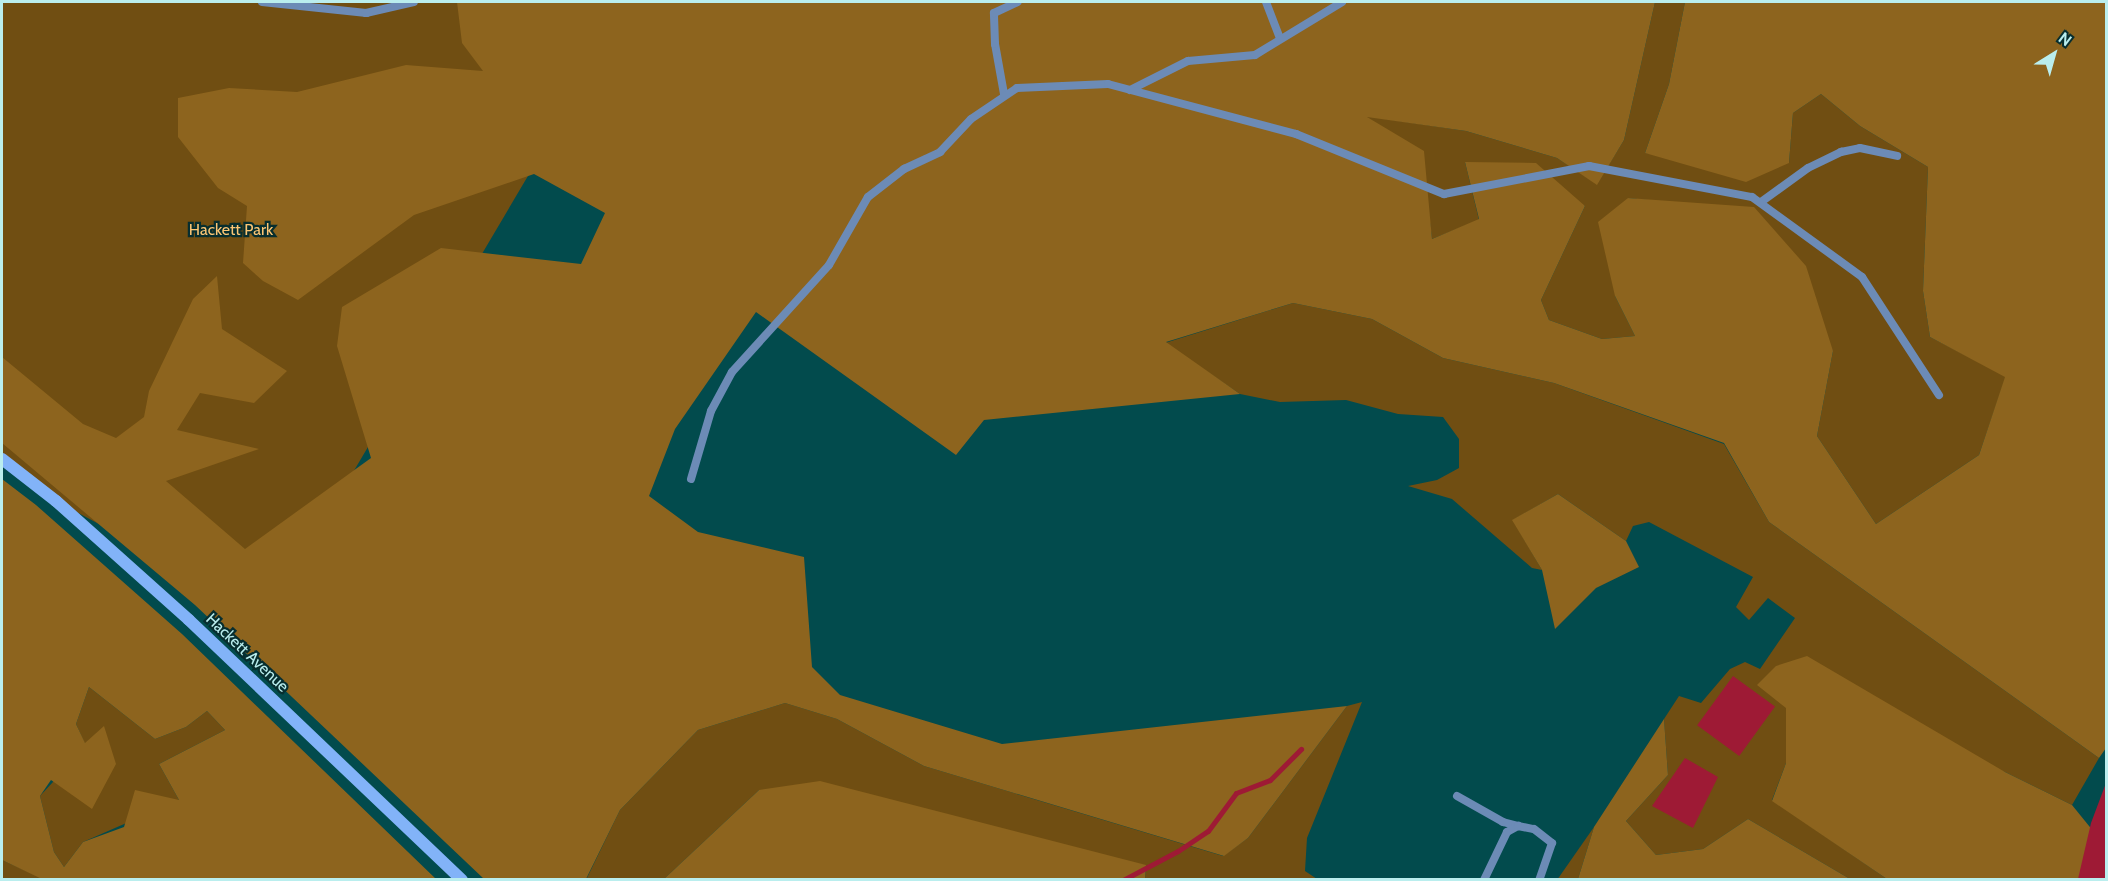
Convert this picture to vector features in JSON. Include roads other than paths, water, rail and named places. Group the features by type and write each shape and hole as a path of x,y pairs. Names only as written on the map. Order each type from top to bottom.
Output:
{"main road":[{"name":"Hackett Avenue","path":"2,459 56,501 189,620 462,879"}],"lane":[{"path":"262,2 366,13 414,2"},
{"path":"1004,94 995,44 994,13 1018,2"},
{"path":"1266,2 1280,38"},
{"path":"1130,90 1188,62 1256,55 1280,38 1342,2"},
{"path":"691,479 711,411 732,372 829,265 868,197 904,170 940,152 971,119 1004,94 1017,88 1108,84 1296,134 1444,194 1589,166 1752,197 1862,277 1939,395"},
{"path":"1761,202 1808,168 1841,152 1860,148 1898,156"},
{"path":"1457,796 1503,822 1534,829 1552,843 1539,879"},
{"path":"1485,879 1507,832 1518,826"}],"waterway":[{"path":"1123,880 1178,851 1208,831 1236,793 1270,780 1301,749"}],"park label":[{"name":"Hackett Park","path":"231,230"}]}
